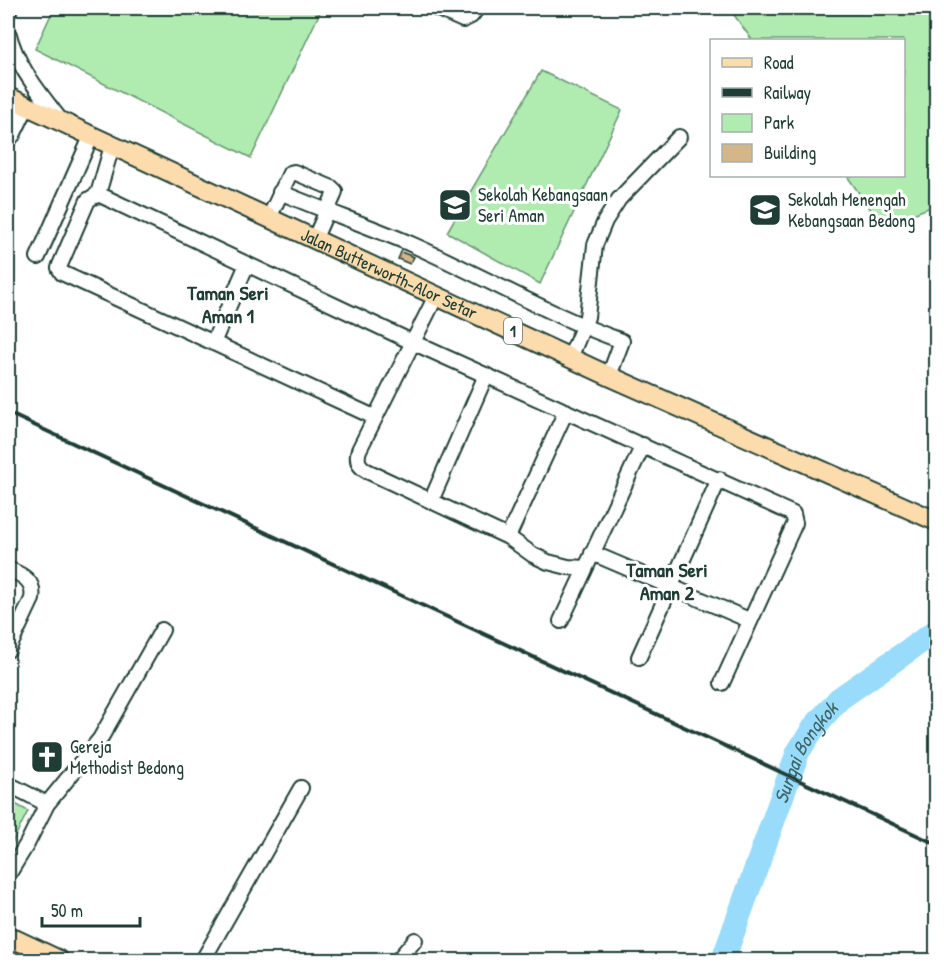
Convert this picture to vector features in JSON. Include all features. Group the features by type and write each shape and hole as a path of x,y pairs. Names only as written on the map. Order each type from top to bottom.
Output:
{"main road":[{"name":"Jalan Butterworth-Alor Setar","path":"8,97 609,376 936,521"},
{"path":"8,936 59,960"}],"street":[{"path":"8,13 10,8"},
{"path":"436,8 463,20 471,16 477,8"},
{"path":"8,31 12,47 25,71 62,123"},
{"path":"8,140 13,135 27,106"},
{"path":"38,257 91,137"},
{"path":"570,358 587,317 595,245 605,221 619,200 679,137"},
{"path":"112,146 98,194 88,200 60,265 62,273 374,417"},
{"path":"269,219 288,175 294,172 332,188 335,191 314,240"},
{"path":"280,192 411,244 583,327 622,341 609,376"},
{"path":"98,194 412,342 787,510 795,518 795,523 722,683"},
{"path":"213,343 247,264"},
{"path":"436,296 358,450 359,465 367,471 508,537 533,555 568,567 585,568"},
{"path":"431,501 486,375"},
{"path":"508,537 566,411"},
{"path":"561,621 643,445"},
{"path":"639,657 719,479"},
{"path":"592,553 749,620"},
{"path":"8,569 28,579 33,592 32,599 8,650"},
{"path":"8,875 47,804 100,739 162,630"},
{"path":"8,784 47,804"},
{"path":"203,960 301,788"}],"green space":[{"path":"54,8 322,8 251,158 35,49"},
{"path":"729,8 936,8 936,205 882,226 848,177 905,177 905,39 751,39"},
{"path":"541,71 622,110 540,284 447,232"},
{"path":"8,800 28,811 8,851"}],"building":[{"path":"401,252 414,257 410,264 398,259"}],"waterway":[{"name":"Sungai Bongkok","path":"723,960 798,752 815,726 839,699 936,631"}],"railway":[{"path":"8,413 936,844"}],"place":[{"name":"Sekolah Kebangsaan Seri Aman","path":"455,205"},
{"name":"Sekolah Menengah Kebangsaan Bedong","path":"765,210"},
{"name":"Gereja Methodist Bedong","path":"47,757"}],"district":[{"name":"Taman Seri Aman 1","path":"228,304"},
{"name":"Taman Seri Aman 2","path":"667,582"}]}
